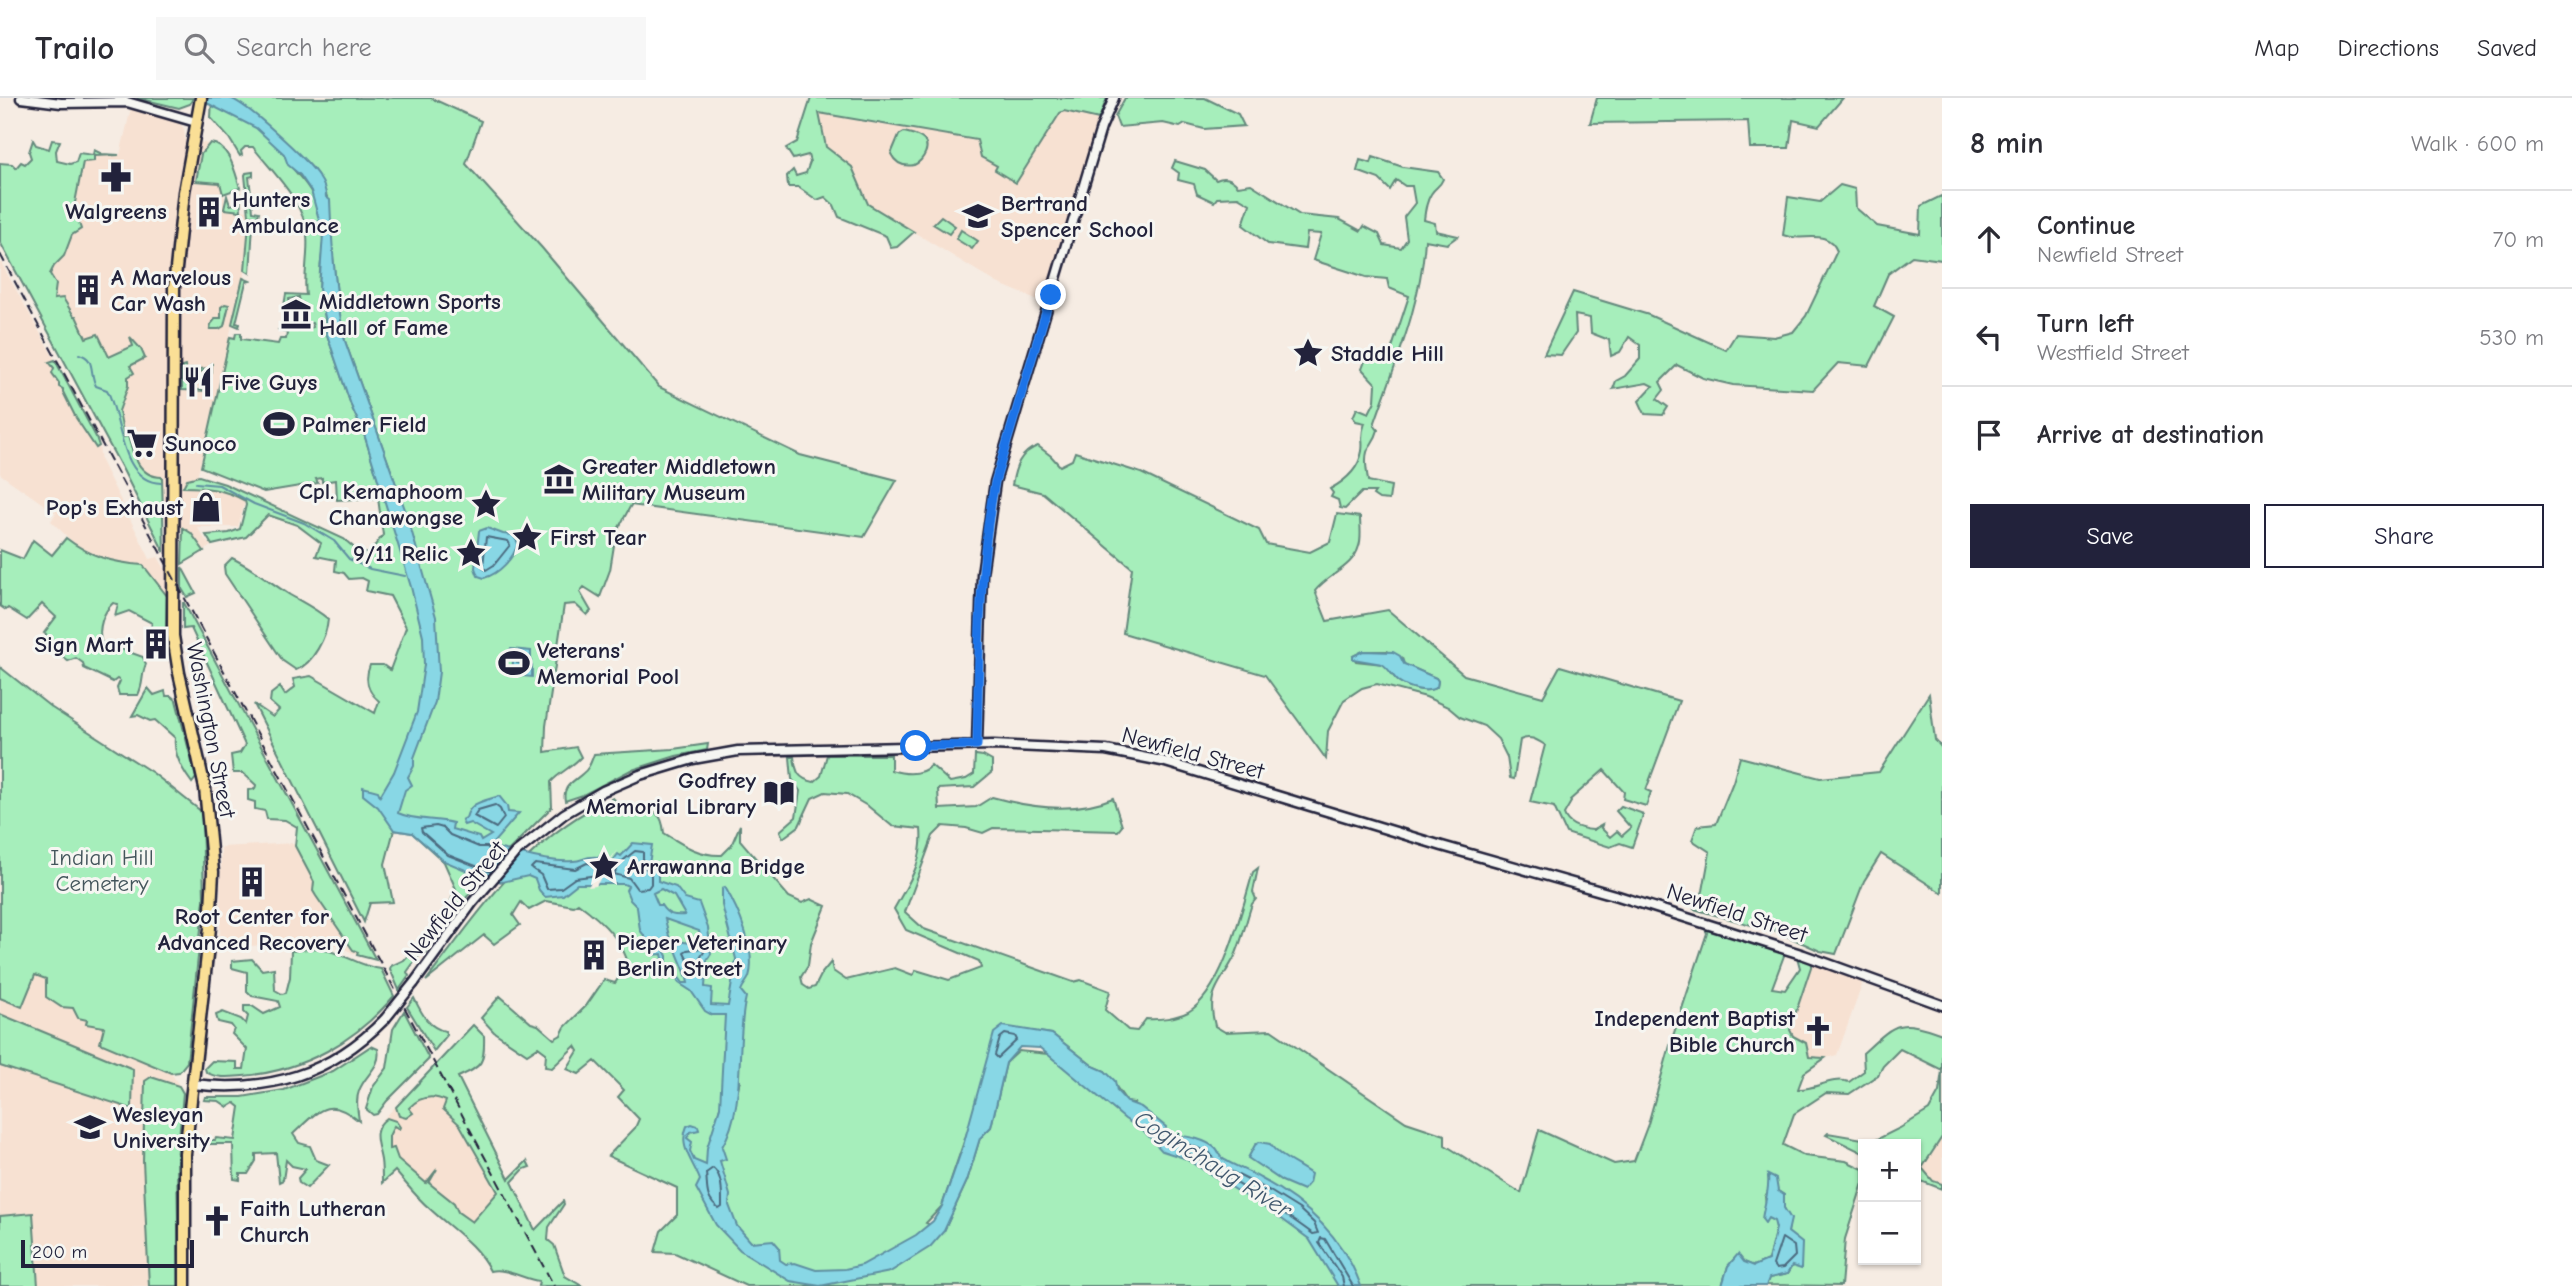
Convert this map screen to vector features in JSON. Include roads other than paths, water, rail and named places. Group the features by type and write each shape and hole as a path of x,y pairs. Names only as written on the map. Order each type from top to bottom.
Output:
{"highway":[{"name":"Washington Street","path":"185,1286 184,1173 191,1084 210,929 212,872 205,788 178,673 173,636 173,313 178,240 201,101"}],"main road":[{"path":"20,98 61,103 127,102 196,122"},
{"path":"977,745 982,574 995,482 1101,128 1114,98"},
{"name":"Newfield Street","path":"191,1084 250,1087 302,1074 346,1052 385,1019 485,886 533,837 584,802 621,783 659,768 708,755 753,750 977,745 1107,750 1162,761 1430,842 1618,895 1813,958 1942,1005"}],"water":[{"name":"Coginchaug River","path":"197,98 229,98 249,110 291,146 323,184 326,197 330,200 336,288 345,341 407,515 436,617 439,672 435,702 408,777 412,785 405,790 398,813 453,823 452,829 479,837 481,841 491,835 470,823 464,825 462,820 475,805 499,796 508,812 519,813 493,843 496,848 554,861 599,857 601,863 609,866 618,854 621,856 633,843 652,845 649,864 658,866 658,881 676,887 685,899 699,903 708,928 711,954 707,960 705,987 712,988 711,1005 728,1006 736,959 722,905 722,888 725,887 745,930 751,967 741,991 746,997 735,1112 722,1147 726,1159 720,1161 730,1195 729,1205 737,1226 751,1242 773,1240 779,1247 780,1260 786,1264 795,1263 816,1270 845,1269 862,1265 916,1235 933,1221 942,1206 963,1146 994,1033 1003,1026 1052,1034 1093,1066 1105,1071 1115,1081 1117,1091 1127,1102 1141,1107 1166,1127 1165,1133 1211,1145 1224,1160 1257,1176 1292,1198 1333,1237 1344,1252 1361,1286 1338,1286 1309,1239 1275,1214 1184,1158 1162,1151 1144,1131 1125,1119 1040,1048 1020,1047 1006,1063 991,1127 980,1138 967,1181 944,1231 930,1247 890,1272 820,1286 790,1281 740,1250 716,1225 696,1188 700,1180 684,1141 687,1126 698,1126 699,1130 690,1132 687,1138 692,1142 690,1151 694,1160 706,1165 707,1148 720,1107 725,1015 712,1015 705,1011 691,991 679,983 674,972 662,968 662,954 653,955 640,930 637,907 630,900 626,890 628,886 577,884 563,895 545,897 535,879 528,876 502,882 482,877 444,861 412,833 394,830 378,807 363,795 363,787 378,791 380,796 394,772 417,712 424,665 423,636 411,587 364,434 352,408 325,329 319,289 323,234 311,191 300,175 288,165 284,154 256,128","holes":["661,889 674,896 685,915 671,914 658,905 653,893","665,919 699,931 700,936 691,943 670,940","675,946 688,983 683,983 672,968 667,966 664,950"]},
{"path":"487,528 513,535 518,543 505,565 484,578 478,576 475,568 479,531"},
{"name":"Veterans' Memorial Pool","path":"511,649 531,651 531,662 516,663 532,665 532,677 512,675 513,661 508,656"},
{"path":"1363,651 1393,652 1400,656 1404,664 1436,678 1437,687 1428,690 1412,688 1398,681 1382,664 1353,659 1353,656"},
{"path":"1259,1142 1270,1144 1283,1157 1311,1174 1309,1183 1303,1190 1282,1181 1248,1158"},
{"path":"1768,1175 1776,1179 1778,1191 1784,1195 1784,1208 1791,1219 1788,1232 1802,1243 1801,1269 1792,1266 1787,1274 1769,1278 1766,1286 1722,1286 1728,1266 1738,1254 1744,1262 1754,1266 1768,1260 1776,1228 1774,1221 1768,1218 1765,1223 1762,1219 1768,1192"}],"waterway":[{"path":"79,354 90,362 96,386 107,390 129,460 147,480 161,483"},
{"path":"196,483 219,485 254,504 304,523 334,541 349,559 370,569 405,576"}],"railway":[{"path":"0,254 554,1286"}],"place":[{"name":"Walgreens","path":"116,177"},
{"name":"Hunters Ambulance","path":"209,212"},
{"name":"Bertrand Spencer School","path":"978,216"},
{"name":"A Marvelous Car Wash","path":"88,290"},
{"name":"Middletown Sports Hall of Fame","path":"296,314"},
{"name":"Staddle Hill","path":"1308,353"},
{"name":"Five Guys","path":"198,382"},
{"name":"Palmer Field","path":"279,424"},
{"name":"Sunoco","path":"142,443"},
{"name":"Greater Middletown Military Museum","path":"559,479"},
{"name":"Cpl. Kemaphoom Chanawongse","path":"486,504"},
{"name":"Pop's Exhaust","path":"206,507"},
{"name":"First Tear","path":"527,537"},
{"name":"9/11 Relic","path":"471,553"},
{"name":"Sign Mart","path":"156,644"},
{"name":"Veterans' Memorial Pool","path":"514,663"},
{"name":"Godfrey Memorial Library","path":"779,793"},
{"name":"Arrawanna Bridge","path":"604,866"},
{"name":"Root Center for Advanced Recovery","path":"252,882"},
{"name":"Pieper Veterinary Berlin Street","path":"594,955"},
{"name":"Independent Baptist Bible Church","path":"1818,1031"},
{"name":"Wesleyan University","path":"90,1127"},
{"name":"Faith Lutheran Church","path":"217,1221"}],"park label":[{"name":"Indian Hill Cemetery","path":"102,870"}]}
